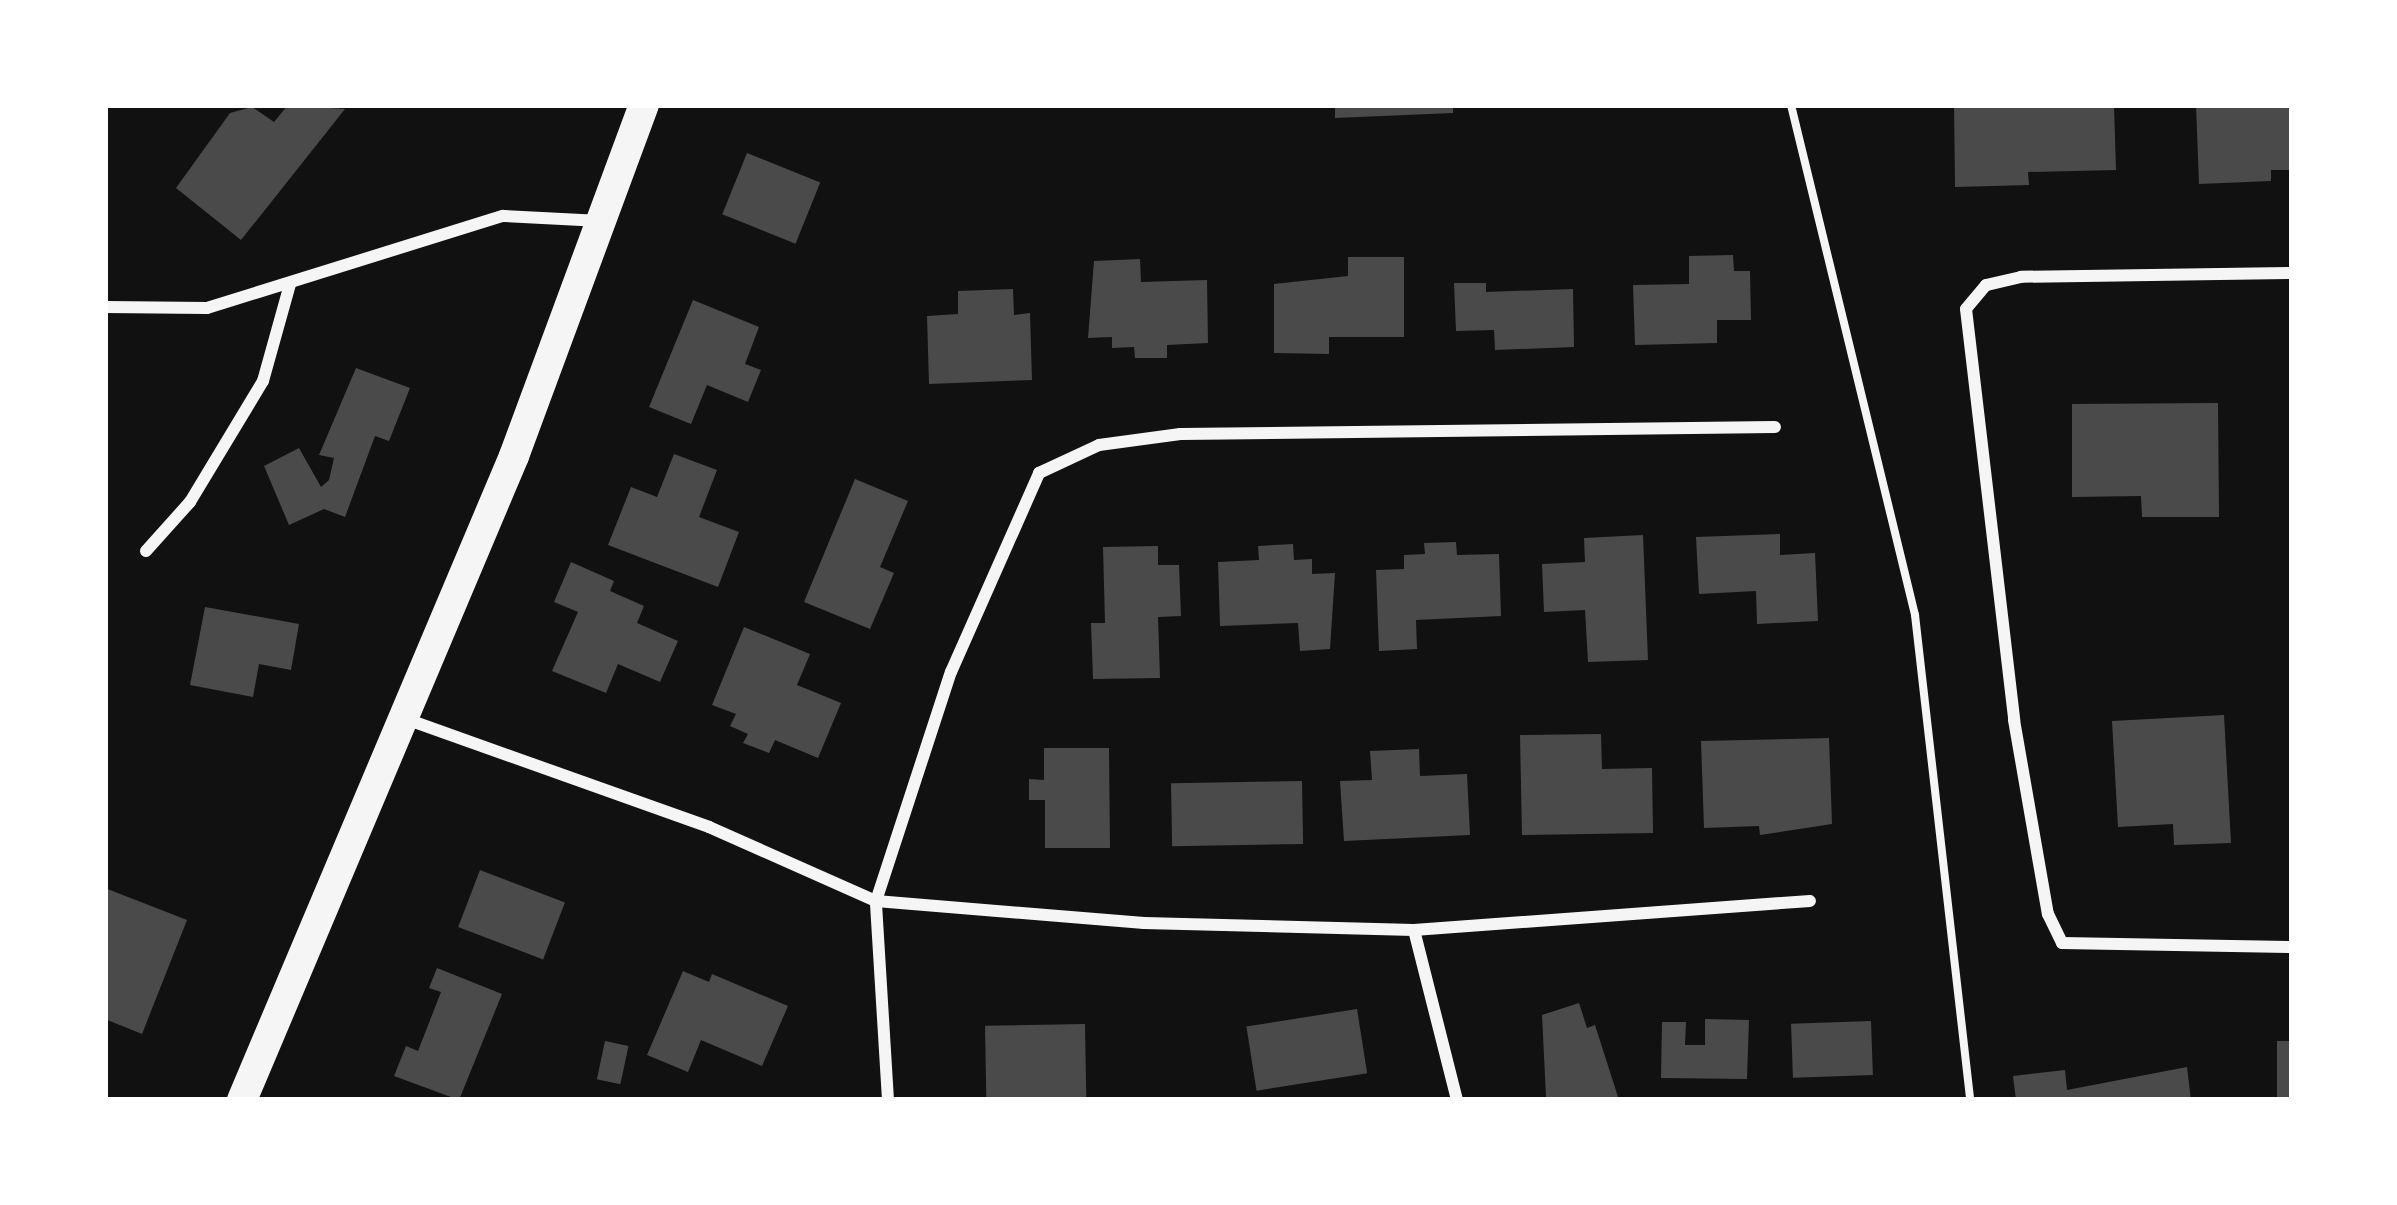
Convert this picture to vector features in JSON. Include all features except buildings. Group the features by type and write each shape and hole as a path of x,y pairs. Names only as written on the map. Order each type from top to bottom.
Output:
{"main road":[{"path":"242,1100 406,718 644,105"}],"street":[{"path":"105,308 208,308 503,216 602,220"},
{"path":"2292,273 2021,277 1978,294 1966,309 2014,720 2059,936 2103,949 2292,947"},
{"path":"146,550 190,502 263,381 290,284"},
{"path":"888,1100 876,901 951,672 1039,473 1100,446 1180,434 1775,427"},
{"path":"406,718 709,826 876,901 1144,923 1414,930 1810,902"},
{"path":"1414,930 1457,1100"}],"path":[{"path":"1791,105 1916,615 1970,1100"}]}
